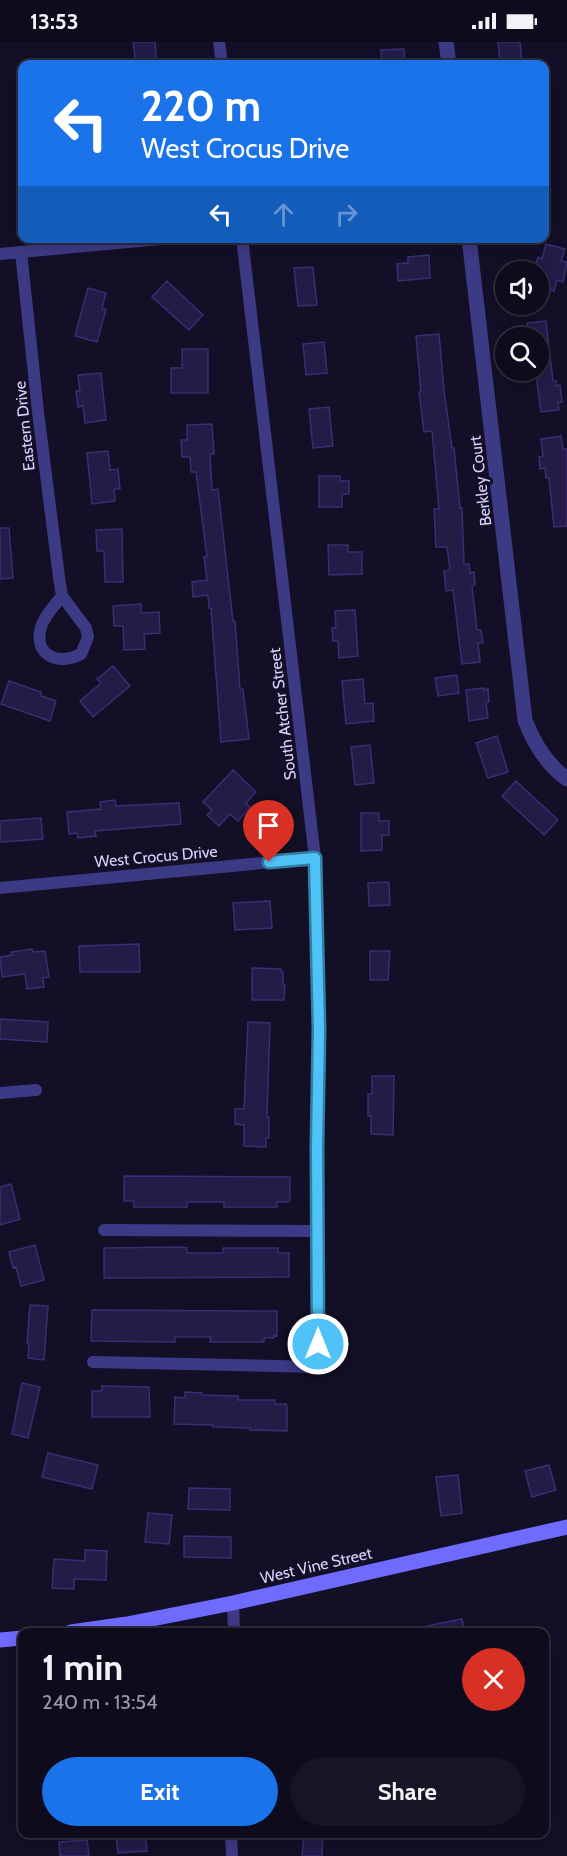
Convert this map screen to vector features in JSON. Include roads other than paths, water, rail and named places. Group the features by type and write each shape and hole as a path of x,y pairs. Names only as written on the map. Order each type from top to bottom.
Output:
{"main road":[{"name":"West Vine Street","path":"99,1628 233,1603 567,1527"},
{"path":"0,1640 18,1638"}],"street":[{"path":"219,42 221,60"},
{"path":"446,42 448,60"},
{"path":"0,254 117,243"},
{"name":"South Atcher Street","path":"93,1362 318,1367 319,1029 315,858 243,243"},
{"name":"Berkley Court","path":"470,243 525,720 543,757 567,779"},
{"name":"Eastern Drive","path":"21,252 48,494 62,596 86,628 88,638 81,654 65,660 48,655 42,650 38,640 42,624 62,596"},
{"name":"West Crocus Drive","path":"0,888 315,858"},
{"path":"0,1093 36,1090"},
{"path":"104,1230 318,1231"},
{"path":"233,1603 234,1628"},
{"path":"231,1838 232,1856"}]}
